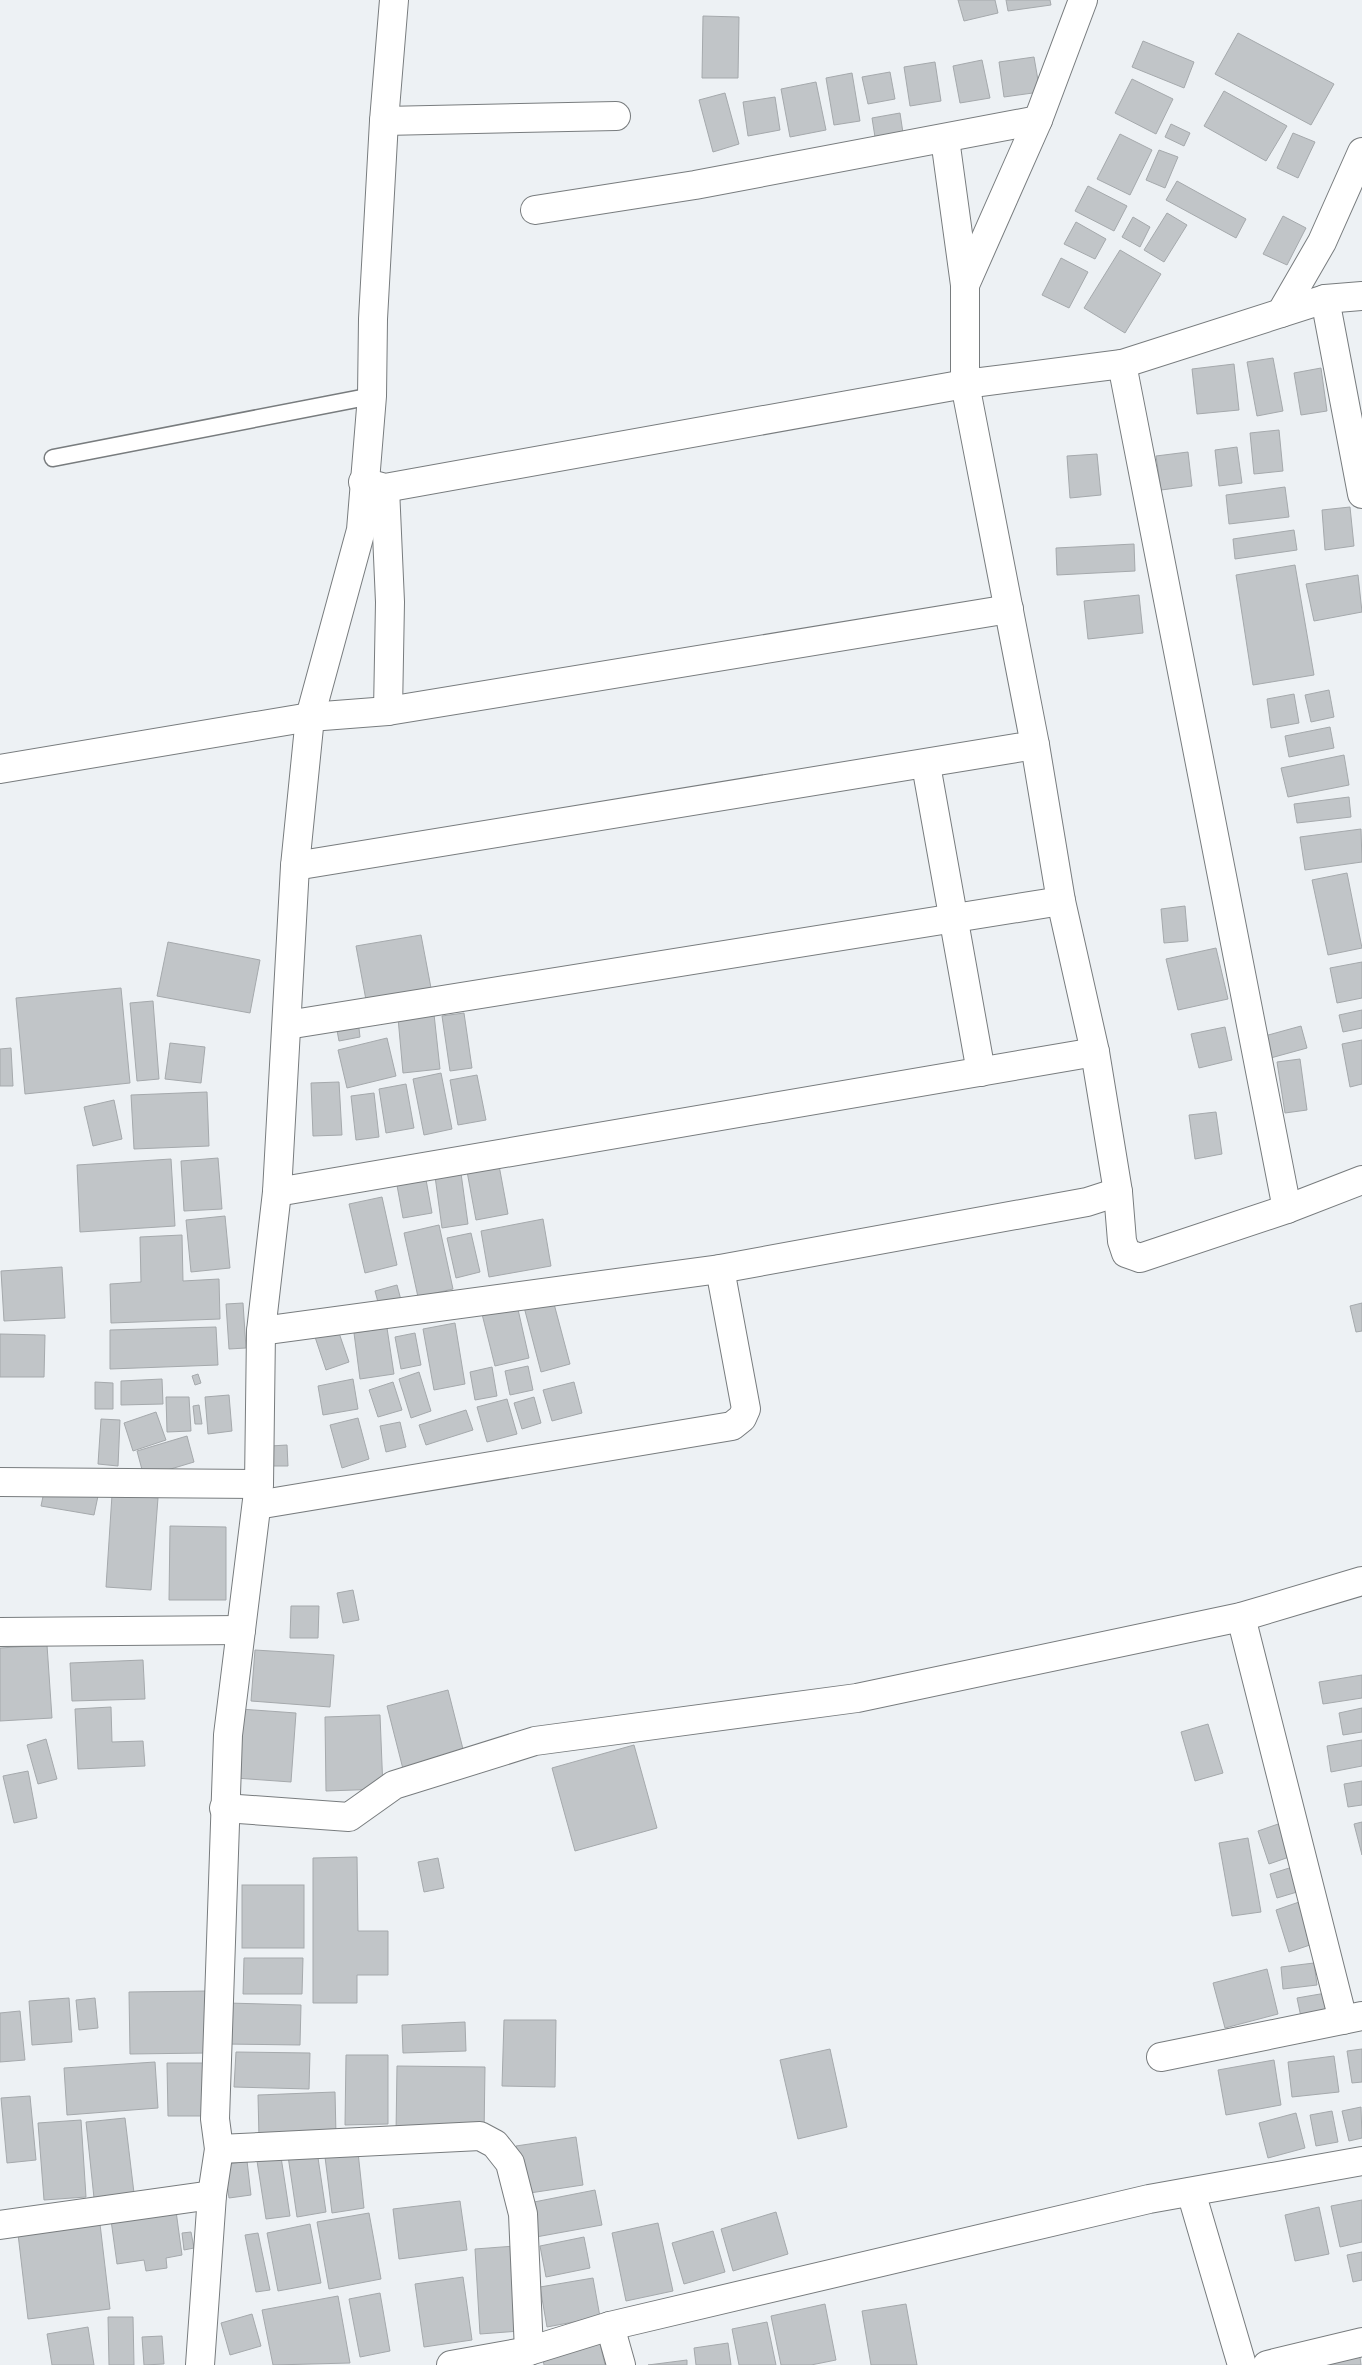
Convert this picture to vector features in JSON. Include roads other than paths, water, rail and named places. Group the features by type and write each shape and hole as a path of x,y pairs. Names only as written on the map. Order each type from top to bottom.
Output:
{"street":[{"path":"388,711 390,602 374,485 372,396 373,318 384,121 394,0"},
{"path":"965,285 1038,120 1083,0"},
{"path":"384,121 616,116"},
{"path":"535,210 695,186 1038,120"},
{"path":"946,139 965,285 965,384 1036,745 1061,901 1095,1052 1118,1192 1122,1241 1126,1252 1140,1258 1287,1209 1362,1180"},
{"path":"1281,313 1322,242 1362,152"},
{"path":"374,485 965,384 1122,364 1326,299 1362,296"},
{"path":"1326,299 1362,494"},
{"path":"1122,364 1287,1209"},
{"path":"200,2365 212,2196 219,2149 215,2119 224,1808 228,1735 258,1495 261,1331 277,1192 295,866 310,718 374,485"},
{"path":"0,769 310,718 388,711 1009,609"},
{"path":"295,866 1036,745"},
{"path":"926,764 981,1072"},
{"path":"287,1025 953,920 1061,901"},
{"path":"277,1192 1095,1052"},
{"path":"261,1331 720,1269 1087,1202 1118,1192"},
{"path":"0,1482 258,1495 732,1426 742,1418 746,1409 720,1269"},
{"path":"224,1808 349,1817 394,1785 535,1741 857,1698 1241,1617 1362,1581"},
{"path":"1161,2057 1352,2018 1241,1617"},
{"path":"0,1632 241,1630"},
{"path":"219,2149 480,2136 495,2144 510,2163 523,2214 528,2351"},
{"path":"451,2365 528,2351 610,2326 1149,2199 1362,2161"},
{"path":"1191,2192 1242,2365"},
{"path":"0,2225 212,2196"},
{"path":"610,2326 621,2365"},
{"path":"1267,2365 1362,2342"}],"lane":[{"path":"53,458 372,396"}]}
